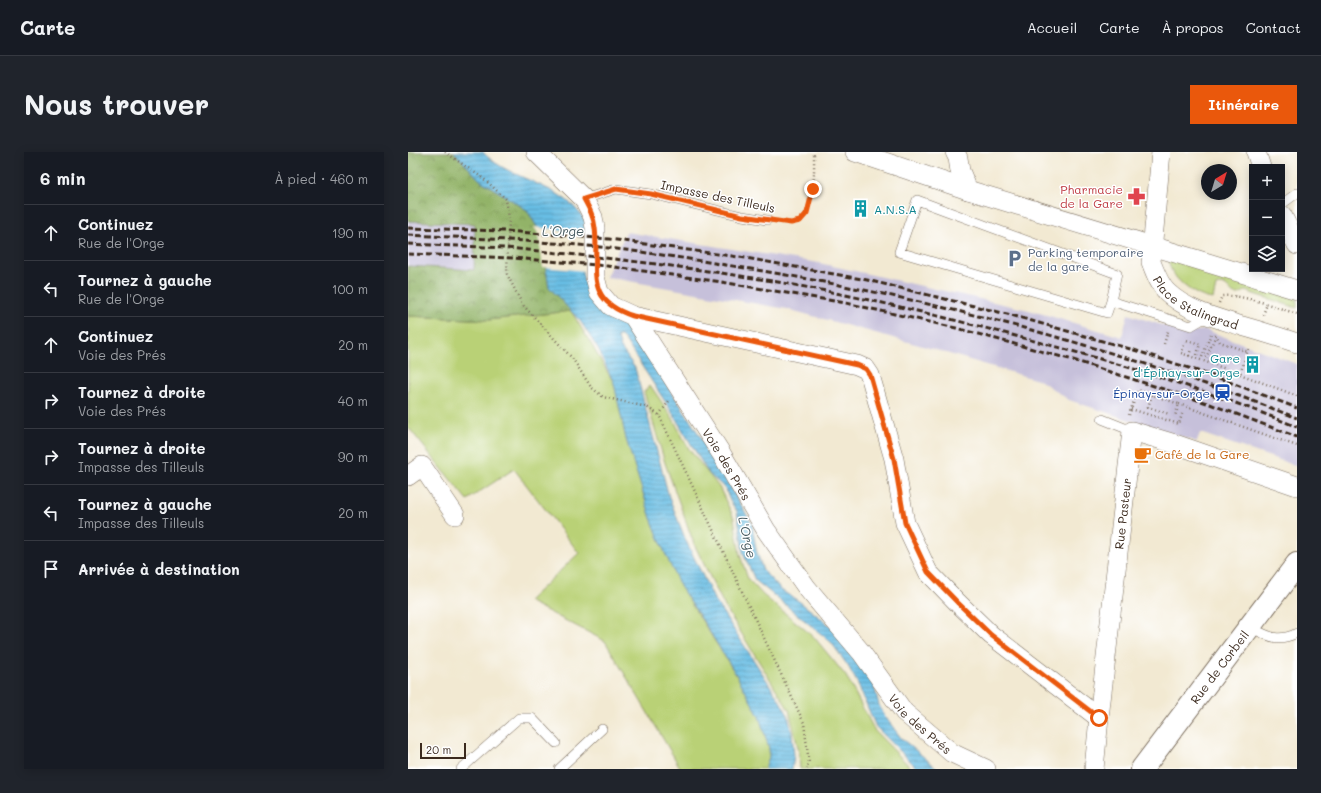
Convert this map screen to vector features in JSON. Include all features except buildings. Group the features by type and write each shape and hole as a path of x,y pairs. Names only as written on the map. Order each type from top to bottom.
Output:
{"main road":[{"name":"Rue de Corbeil","path":"1142,769 1297,564"}],"street":[{"path":"536,152 584,199 593,217 595,228 595,277 599,292 611,306 633,316 857,365 866,369 870,375 894,459 905,523 928,572 991,635 1099,718"},
{"path":"855,152 968,190 1152,247 1161,152"},
{"path":"955,152 958,158 960,171 968,190"},
{"path":"1256,152 1260,164"},
{"path":"1285,222 1297,245"},
{"name":"Place Stalingrad","path":"1297,290 1152,247 1151,262 1158,278 1166,290 1182,303 1209,315 1297,343"},
{"name":"Voie des Prés","path":"633,316 721,453 766,530 807,588 861,652 904,712 952,753 986,769"},
{"path":"1132,431 1297,486"},
{"name":"Rue Pasteur","path":"1094,769 1132,431"},
{"path":"408,476 422,466 455,515"}],"lane":[{"name":"Impasse des Tilleuls","path":"584,199 616,189 651,194 742,216 766,220"},
{"path":"1285,202 1297,193"},
{"path":"917,200 1118,274 1111,301 1107,313 899,252 917,200"},
{"path":"1111,301 1191,326 1209,315"},
{"path":"1102,419 1132,431"},
{"path":"1249,627 1274,638 1289,637 1297,633"},
{"path":"461,769 519,718 532,718 556,743"},
{"path":"560,769 602,729"}],"path":[{"path":"445,152 484,179 506,199 509,218 507,274 522,304 572,358 590,386 603,397 647,407 659,415 804,723 810,763 807,769"},
{"name":"Impasse des Tilleuls","path":"766,220 791,223 800,221 807,213 813,189 814,152"},
{"path":"1232,295 1297,314"},
{"path":"1292,312 1297,307"},
{"path":"1164,344 1169,330"},
{"path":"1206,358 1216,336 1220,342 1248,352"},
{"path":"1202,357 1210,337"},
{"path":"1196,355 1200,344 1186,340 1181,354 1240,374 1297,396"},
{"path":"1240,374 1250,347"},
{"path":"1189,356 1191,349"},
{"path":"1218,367 1220,362"},
{"path":"1183,411 1178,424 1131,409 1138,390 1297,446"},
{"path":"1152,395 1148,407 1169,414"},
{"path":"659,415 671,398"},
{"path":"1175,416 1179,404"}],"shaded area":[{"path":"408,221 475,224 475,270 408,286"},
{"path":"626,232 819,263 1029,310 1122,337 1128,314 1183,332 1206,330 1297,364 1297,466 1200,433 1197,442 1069,400 1041,381 919,345 787,309 606,277"}],"green space":[{"path":"408,152 454,152 480,180 527,210 540,232 549,287 571,311 488,320 408,316 408,266 474,270 475,224 408,221"},
{"path":"1168,257 1297,294 1297,308 1245,291 1234,294 1222,284 1216,286 1213,299 1198,294 1183,285 1177,279 1172,272"},
{"path":"571,311 614,383 626,439 651,518 680,586 737,676 759,716 769,748 769,757 765,769 681,769 605,641 528,601 579,553 514,469 467,500 408,427 408,316 488,320"},
{"path":"650,385 672,417 689,449 719,487 734,518 740,555 748,579 763,595 814,637 846,676 875,731 912,769 800,769 799,752 789,710 725,607 694,544 665,463 644,392"}],"water":[{"name":"L'Orge","path":"454,152 483,152 491,160 502,167 549,189 560,196 572,205 586,221 582,273 584,280 608,314 608,320 618,321 631,328 716,461 752,524 756,549 762,568 781,590 800,602 833,628 873,682 879,705 884,715 901,738 938,769 918,769 876,727 857,682 831,642 755,580 743,553 737,511 730,501 725,488 709,474 670,409 625,340 621,336 617,336 621,348 635,368 669,497 686,541 714,599 788,715 792,734 794,756 792,769 765,769 769,757 769,748 759,716 737,676 680,586 665,553 651,518 626,439 614,383 598,349 581,322 549,287 540,232 527,210 480,180"}],"pier":[{"path":"534,227 588,232 585,271 543,267 538,233"}],"railway":[{"path":"408,228 505,231 609,239 746,258 867,280 1011,315 1134,350 1219,378 1297,408"},
{"path":"408,235 609,248 720,264 851,287 981,317 1109,352 1235,394 1297,418"},
{"path":"408,244 518,249 624,260 730,274 828,291 940,316 1093,357 1196,389 1297,427"},
{"path":"408,254 513,258 607,266 715,281 846,303 956,328 1073,360 1210,404 1297,437"}],"place":[{"name":"Pharmacie de la Gare","path":"1136,196"},
{"name":"A.N.S.A","path":"861,209"},
{"name":"Parking temporaire de la gare","path":"1015,259"},
{"name":"Gare d'Épinay-sur-Orge","path":"1253,365"},
{"name":"Épinay-sur-Orge","path":"1223,393"},
{"name":"Café de la Gare","path":"1142,454"}],"route":[{"path":"813,189 807,213 800,221 791,223 742,216 651,194 616,189 584,199 593,217 595,228 595,277 599,292 611,306 633,316 857,365 866,369 870,375 894,459 905,523 928,572 991,635 1099,718"}]}
